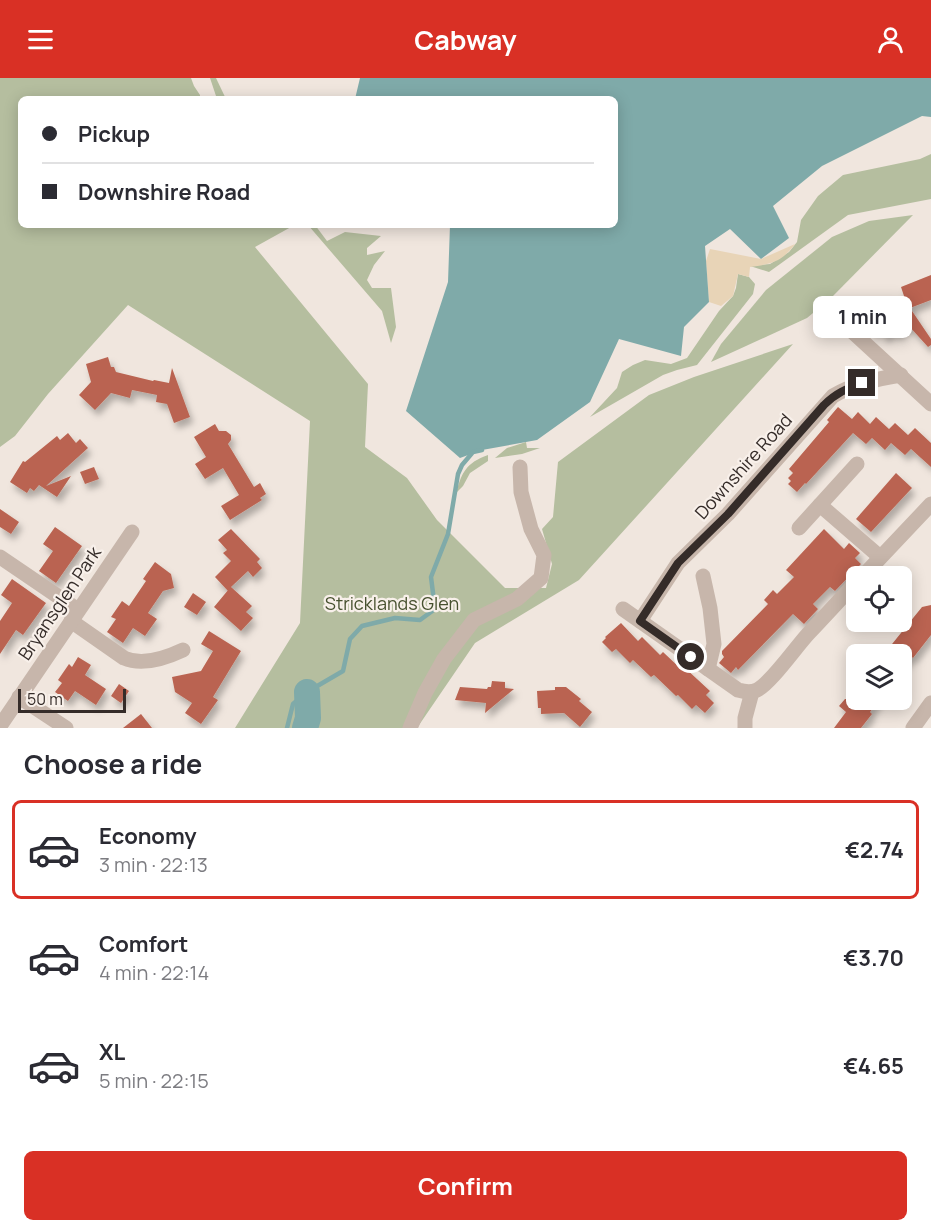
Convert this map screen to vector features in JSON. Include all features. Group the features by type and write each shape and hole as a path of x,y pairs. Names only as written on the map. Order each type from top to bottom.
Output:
{"street":[{"path":"832,313 931,404"},
{"name":"Downshire Road","path":"640,621 678,563 728,514 833,396 862,383 900,375"},
{"path":"799,528 857,464"},
{"path":"410,728 425,693 444,659 474,620 517,599 541,578 544,555 531,529 523,501 520,467"},
{"path":"872,566 931,504"},
{"path":"820,505 880,557"},
{"name":"Bryansglen Park","path":"0,726 132,532"},
{"path":"0,557 124,658 144,661 183,650"},
{"path":"703,576 710,608 714,644 708,669"},
{"path":"623,609 738,690 752,692 768,681 846,593"},
{"path":"745,728 745,718 752,692"},
{"path":"19,697 66,728"},
{"path":"913,728 931,703"}],"green space":[{"name":"Stricklands Glen","path":"0,78 191,78 200,96 18,96 18,228 289,228 255,247 368,384 365,447 407,478 437,520 505,588 546,588 552,564 542,529 553,517 558,462 649,395 694,377 793,344 579,580 475,643 417,728 235,728 300,623 310,421 128,305 48,394 15,436 0,447"},
{"path":"210,78 216,78 225,96 216,96"},
{"path":"931,154 931,199 848,215 769,272 750,266 770,264 789,252 797,242 801,220 818,196 843,175 920,159"},
{"path":"913,215 831,298 807,318 711,362 721,344 766,290 832,237 869,221"},
{"path":"311,228 317,228 327,241 345,232 381,236 367,248 367,255 385,251 374,265 367,280 372,288 391,288 396,327 391,343 382,311"},
{"path":"738,274 749,277 755,284 753,294 697,365 663,375 590,417 617,388 622,372 633,365 645,360 671,364 687,358 719,311 733,296"},
{"path":"526,442 527,448 540,448 522,454 495,458 507,448"},
{"path":"488,455 488,461 470,473 456,493 466,469 475,461"}],"sand":[{"path":"795,244 776,261 750,267 749,277 738,274 733,296 721,306 709,302 706,261 710,249 761,259"}],"water":[{"path":"360,78 931,78 931,117 922,116 822,166 773,206 789,238 761,259 730,229 705,246 709,302 684,327 681,356 619,339 590,402 537,440 482,450 460,458 406,411 448,282 450,228 618,228 618,96 356,96"}],"building":[{"path":"931,275 931,300 910,308 931,339 931,345 928,347 909,326 897,335 894,331 885,337 879,329 874,333 868,324 905,299 901,287"},
{"path":"108,357 111,367 114,367 116,372 153,381 169,383 172,368 190,417 174,423 167,404 156,402 157,395 132,390 130,398 111,393 95,410 79,395 91,382 86,364"},
{"path":"838,407 852,419 858,412 870,424 876,417 889,429 895,423 908,435 915,428 931,443 931,467 911,449 905,455 891,443 885,450 872,438 866,444 853,433 797,492 788,484 791,481 788,478 793,473 789,469 829,422 827,420"},
{"path":"215,424 219,431 226,431 231,435 228,444 254,487 260,483 266,494 260,498 262,500 230,520 221,506 239,495 223,468 205,479 195,464 206,457 194,437"},
{"path":"68,433 76,443 80,439 88,448 46,486 71,476 57,497 39,485 34,491 30,488 27,493 10,482 23,461 25,462 57,436 60,440"},
{"path":"94,467 99,479 85,484 80,472"},
{"path":"896,473 912,488 871,532 856,519"},
{"path":"0,509 19,522 11,534 0,527"},
{"path":"55,527 82,546 56,583 39,571 53,551 43,544"},
{"path":"231,529 260,559 257,562 262,568 253,577 248,571 231,587 252,606 246,612 253,618 241,631 214,607 228,591 215,577 231,561 223,553 227,550 218,540"},
{"path":"824,529 844,549 849,543 860,553 855,558 861,564 846,566 846,580 835,591 830,587 813,604 818,609 804,624 793,614 738,670 736,667 731,673 719,663 724,657 722,651 768,604 764,600 773,590 777,594 794,577 786,570"},
{"path":"155,562 171,574 174,588 163,591 148,613 157,619 145,636 133,628 123,643 107,632 116,619 111,617 122,601 129,606 146,581 143,579"},
{"path":"12,579 46,603 23,635 16,630 0,654 0,621 12,603 1,595"},
{"path":"193,593 206,602 197,615 184,607"},
{"path":"931,605 931,635 913,658 912,644 892,644 902,632 912,632 912,619 922,607"},
{"path":"621,623 638,641 642,637 660,655 663,652 681,669 684,667 710,691 706,695 714,703 705,713 696,705 692,709 654,675 651,677 633,660 630,663 616,649 612,652 602,642"},
{"path":"209,631 241,651 213,697 218,700 201,724 185,713 192,703 175,692 172,677 201,671 213,651 201,644"},
{"path":"78,657 91,665 85,675 106,689 96,705 75,691 68,701 55,692 62,683 58,680 69,664 72,667"},
{"path":"492,681 505,682 505,688 514,689 485,713 486,703 455,700 460,687 487,689 491,687"},
{"path":"119,684 129,691 121,703 111,696"},
{"path":"555,687 566,687 592,712 580,727 564,713 541,714 541,708 538,708 537,691 555,690"},
{"path":"846,699 846,710 872,710 872,714 861,728 834,728 846,712 839,706"},
{"path":"141,714 152,728 123,728"}],"waterway":[{"path":"287,728 293,704 307,692 343,671 350,639 362,626 395,618 420,620 435,609 431,577 448,534 458,474 473,452 482,450"},
{"path":"305,728 308,718 307,692"}],"route":[{"path":"691,657 640,621 678,563 728,514 824,405 841,391 862,383"}]}
